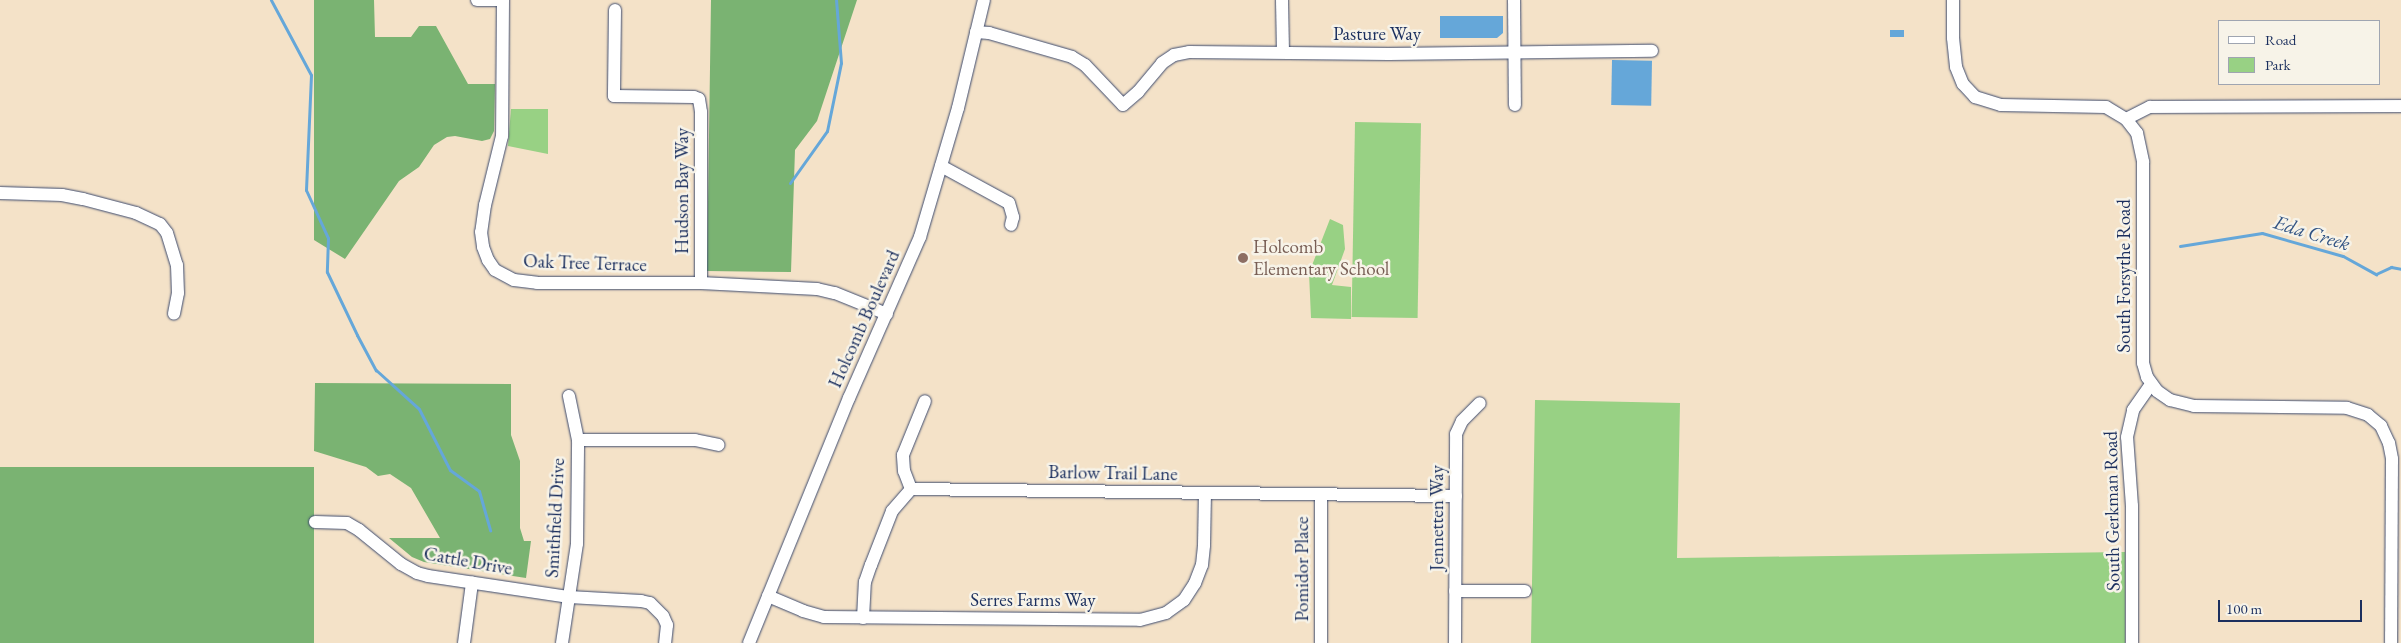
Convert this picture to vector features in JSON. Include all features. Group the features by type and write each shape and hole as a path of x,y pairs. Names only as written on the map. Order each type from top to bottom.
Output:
{"street":[{"path":"477,0 503,0"},
{"name":"Oak Tree Terrace","path":"503,0 502,136 486,205 482,232 483,247 488,260 495,270 504,276 524,282 701,283 817,289 835,293 887,314"},
{"name":"Holcomb Boulevard","path":"749,643 849,398 920,237 941,166 984,0"},
{"path":"1282,0 1283,51"},
{"path":"1514,0 1515,105"},
{"name":"South Forsythe Road","path":"1953,0 1956,67 1963,84 1975,97 2001,105 2106,107 2126,119 2137,133 2142,154 2142,350 2144,370 2151,384"},
{"name":"Hudson Bay Way","path":"615,10 614,96 694,97 699,99 701,112 701,283"},
{"name":"Pasture Way","path":"976,32 989,33 1072,58 1085,65 1123,105 1138,92 1156,68 1174,55 1189,52 1283,51 1388,54 1514,51 1652,51"},
{"path":"2126,119 2150,107 2401,106"},
{"path":"941,166 1009,203 1014,217 1011,226"},
{"path":"0,193 69,197 136,213 160,224 167,233 177,265 178,293 174,314"},
{"path":"2151,384 2166,398 2184,404 2220,407 2347,408 2363,412 2381,426 2389,443 2392,459 2391,643"},
{"name":"South Gerkman Road","path":"2132,643 2132,506 2128,437 2133,410 2151,384"},
{"name":"Smithfield Drive","path":"562,643 576,544 578,440 569,396"},
{"path":"864,618 865,582 871,565 892,511 911,489 904,471 903,456 925,401"},
{"name":"Jennetten Way","path":"1455,643 1456,434 1462,421 1480,403"},
{"path":"578,440 695,440 718,445"},
{"name":"Barlow Trail Lane","path":"911,489 1456,496"},
{"name":"Serres Farms Way","path":"768,596 803,611 824,616 1140,620 1166,613 1184,600 1195,583 1202,565 1205,492"},
{"name":"Pomidor Place","path":"1320,643 1321,494"},
{"name":"Cattle Drive","path":"315,522 347,524 359,530 401,564 417,573 569,597 642,600 658,609 667,625 666,643"},
{"path":"464,643 472,582"},
{"path":"1455,591 1525,591"}],"green space":[{"path":"314,0 374,0 375,37 411,37 419,26 436,26 468,84 495,84 494,131 490,139 482,141 455,136 447,137 434,145 419,167 399,181 345,259 314,240"},
{"path":"711,0 857,0 817,121 795,150 791,272 707,271"},
{"path":"511,109 548,109 548,154 508,146"},
{"path":"1355,122 1421,123 1418,318 1352,317"},
{"path":"1330,219 1343,225 1345,249 1332,285 1351,287 1351,319 1311,318 1309,273"},
{"path":"315,383 511,384 511,435 520,461 520,528 524,541 531,541 526,578 424,562 412,557 389,538 440,538 411,488 390,474 378,476 366,467 314,451"},
{"path":"1535,400 1680,403 1677,558 2125,552 2125,643 1531,643"},
{"path":"0,467 314,467 314,643 0,643"}],"water":[{"path":"1440,16 1503,16 1503,33 1497,38 1440,38"},
{"path":"1890,30 1904,30 1904,37 1890,37"},
{"path":"1612,60 1652,61 1651,106 1611,105"}],"waterway":[{"path":"271,0 311,75 306,190 328,238 327,272 376,370 419,409 450,470 479,491 490,530"},
{"path":"790,183 827,131 841,63 836,0"},
{"name":"Eda Creek","path":"2180,246 2262,233 2343,256 2376,274 2391,267 2401,269"}],"place":[{"name":"Holcomb Elementary School","path":"1243,258"}]}
